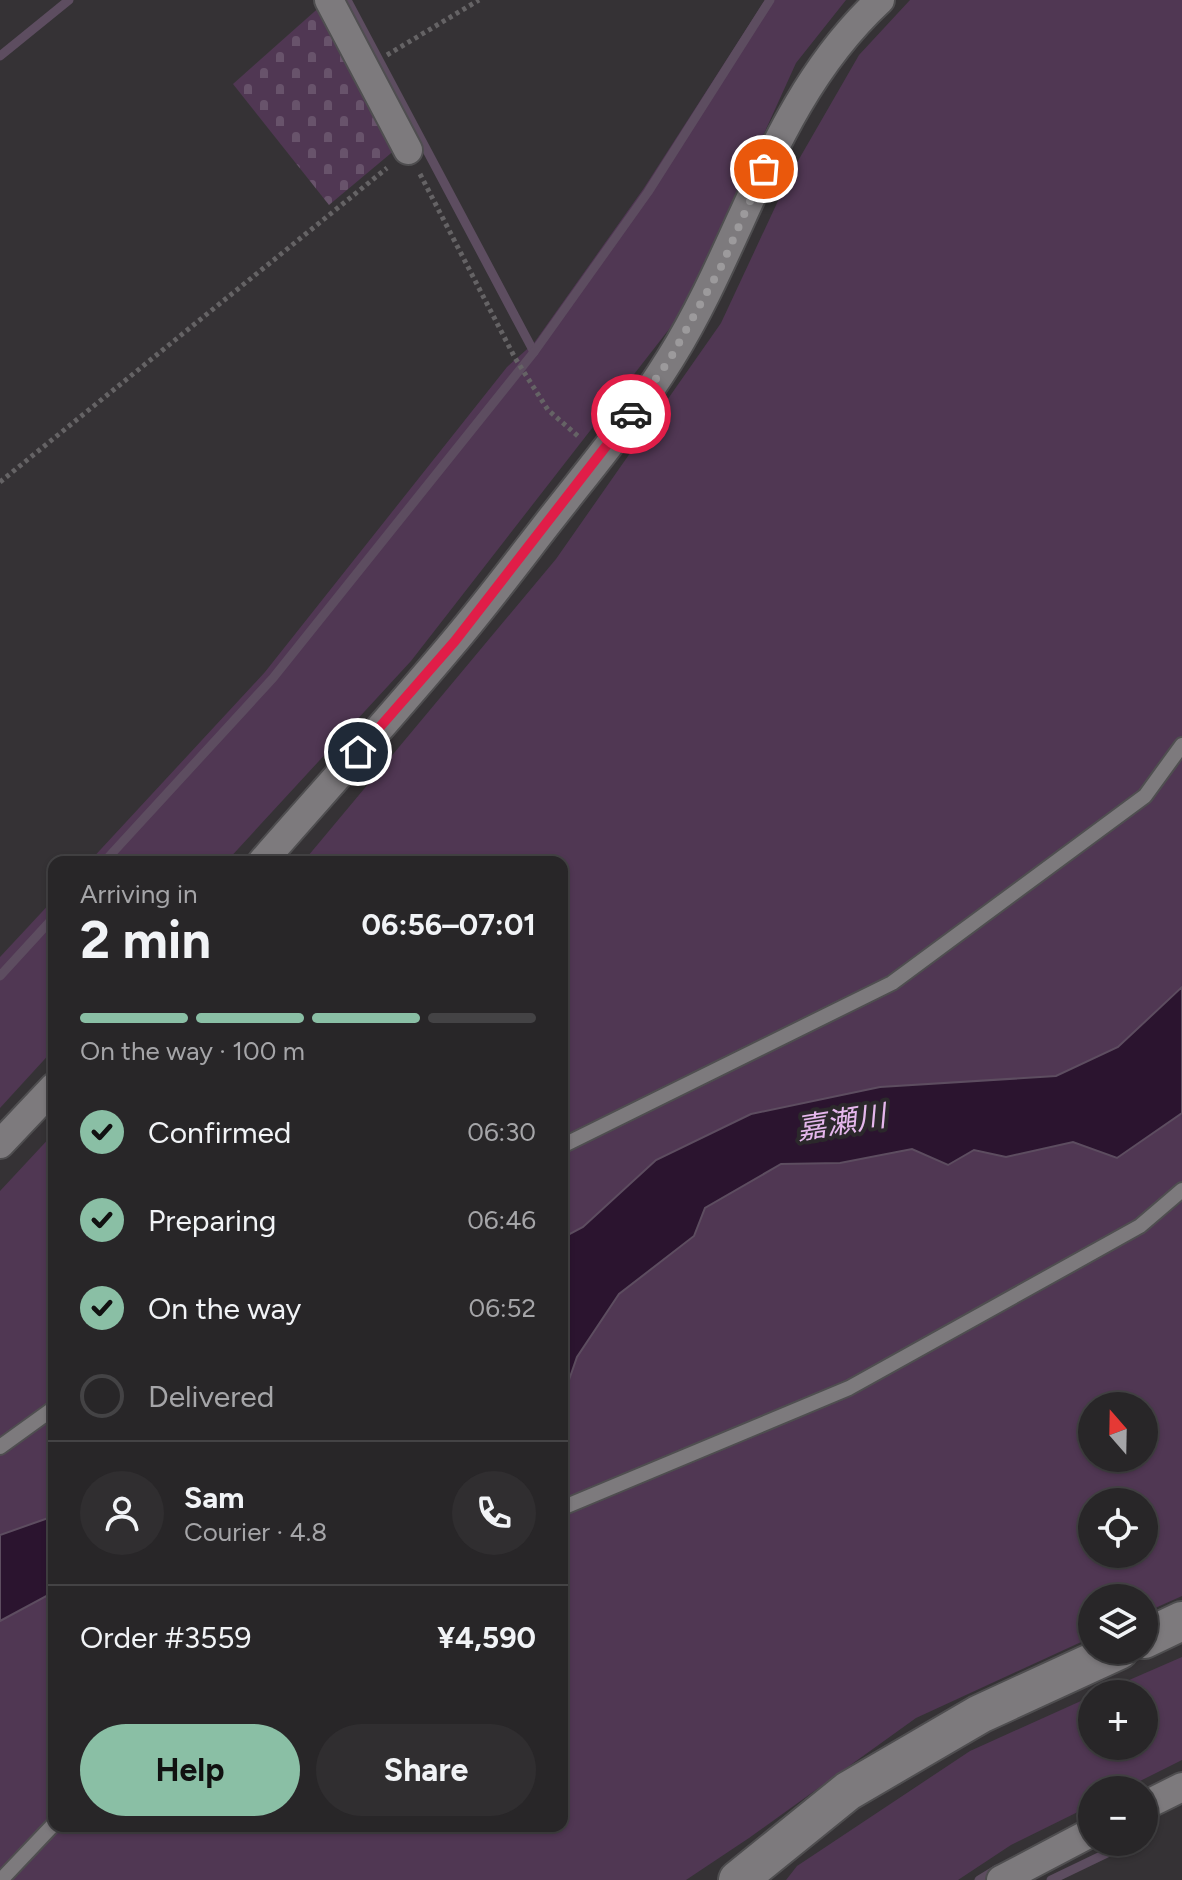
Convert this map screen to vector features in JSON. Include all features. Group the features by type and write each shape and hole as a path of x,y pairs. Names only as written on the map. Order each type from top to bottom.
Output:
{"main road":[{"path":"1158,1632 1182,1621"},
{"path":"738,1880 848,1791 980,1714 1089,1664"}],"street":[{"path":"329,0 408,150"},
{"path":"267,856 455,641 601,455 670,359 722,265 774,145 806,89 850,28 880,0"},
{"path":"0,1144 48,1093"},
{"path":"1158,1799 1182,1787"},
{"path":"1001,1880 1078,1839"}],"lane":[{"path":"568,1143 892,983 1145,796 1182,745"},
{"path":"568,1505 849,1388 1140,1226 1182,1190"},
{"path":"0,1447 48,1412"},
{"path":"1,1880 48,1830"}],"path":[{"path":"390,54 479,0"},
{"path":"0,482 408,150 515,358 548,410 601,455"}],"green space":[{"path":"765,0 846,0 796,63 684,310 411,661 232,856 95,856 265,672 507,367 534,343 644,188"},
{"path":"910,0 1182,0 1182,1596 1158,1607 1158,1584 1078,1584 1078,1643 916,1718 686,1880 0,1880 0,1191 48,1139 48,1832 568,1832 568,856 308,856 556,559 721,323 791,173 859,55"},
{"path":"323,4 396,149 329,205 233,84"},
{"path":"48,905 48,1056 0,1108 0,957"},
{"path":"1182,1657 1182,1760 1150,1776 1078,1776 1078,1812 1011,1845 958,1880 786,1880 797,1866 970,1751 1078,1702 1078,1760 1158,1760 1158,1680 1129,1680"}],"water":[{"name":"嘉瀬川","path":"1182,987 1182,1113 1117,1158 1073,1142 1006,1157 974,1150 948,1165 912,1149 840,1163 781,1164 705,1208 694,1236 619,1294 577,1357 568,1383 568,1235 583,1227 656,1160 751,1114 880,1087 1056,1076 1118,1047"},
{"path":"48,1518 48,1595 0,1621 0,1535"}],"waterway":[{"path":"0,56 69,0"},
{"path":"347,0 534,352"},
{"path":"110,856 273,678 534,352 648,192 770,0"},
{"path":"0,976 48,924"},
{"path":"1051,1880 1101,1856"},
{"path":"979,1880 997,1869"}],"way so far":[{"path":"631,414 670,359 722,265 764,169"}],"route":[{"path":"358,752 455,641 631,414"}]}
